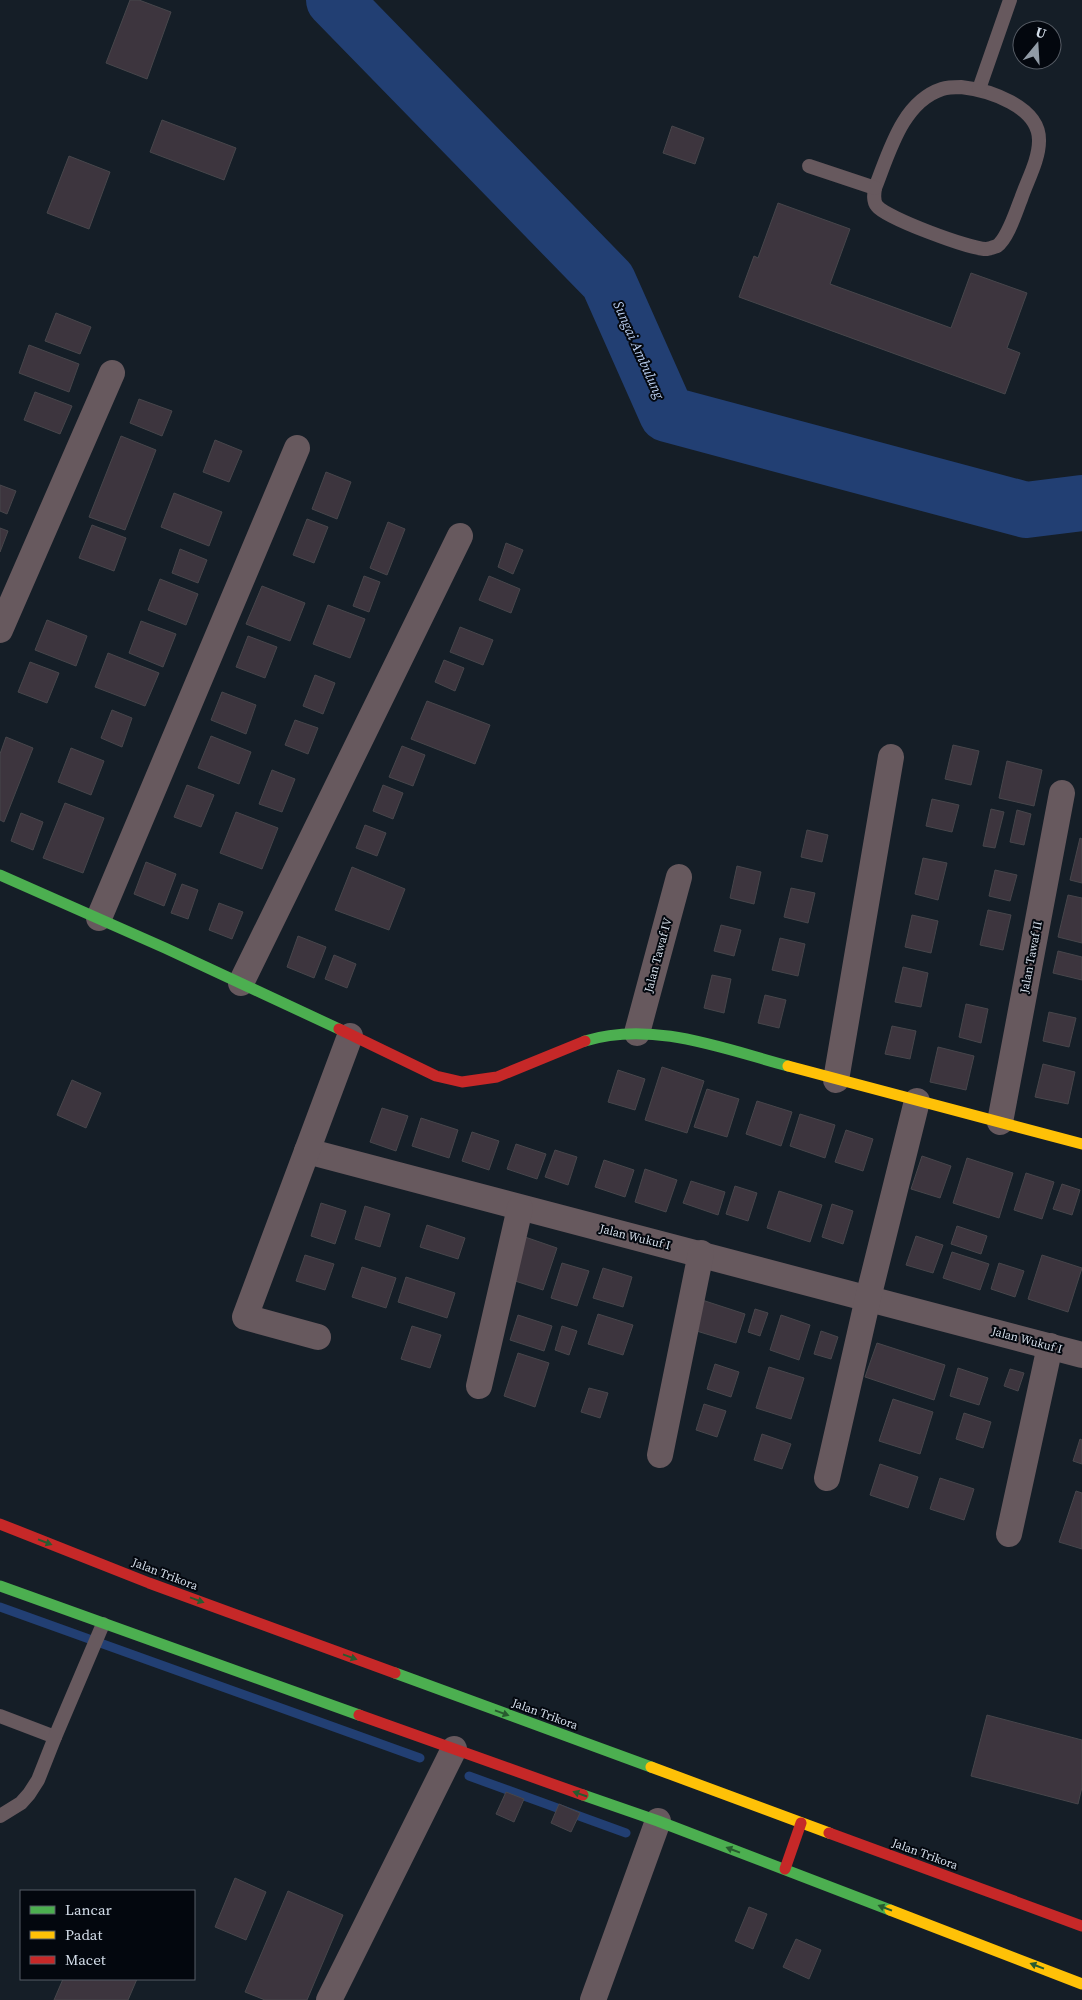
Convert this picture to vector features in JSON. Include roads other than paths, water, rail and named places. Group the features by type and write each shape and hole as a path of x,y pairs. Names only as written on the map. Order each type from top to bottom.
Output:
{"main road":[{"path":"0,875 100,918 241,983 436,1076 462,1082 483,1079 516,1071 595,1037 625,1032 637,1033 681,1038 1082,1144"},
{"name":"Jalan Trikora","path":"0,1524 149,1583 1082,1926"},
{"path":"0,1586 658,1821 1082,1984"},
{"path":"785,1869 800,1822"}],"street":[{"path":"0,630 112,373"},
{"path":"100,918 297,448"},
{"path":"241,983 460,536"},
{"path":"836,1080 892,757"},
{"name":"Jalan Tawaf II","path":"1000,1122 1062,793"},
{"name":"Jalan Tawaf IV","path":"637,1033 679,877"},
{"path":"318,1336 245,1317 350,1036"},
{"path":"827,1478 868,1298 917,1101"},
{"name":"Jalan Wukuf I","path":"307,1151 1082,1355"},
{"path":"479,1386 520,1208"},
{"path":"660,1455 701,1254"},
{"path":"1009,1534 1050,1346"},
{"path":"329,2000 454,1749"},
{"path":"593,2000 658,1821"}],"lane":[{"path":"979,89 1010,0"},
{"path":"961,87 979,89 1004,97 1026,112 1036,126 1039,140 1037,153 1012,221 1005,237 997,246 987,249 973,247 886,214 877,206 874,199 874,188 906,117 924,98 943,89 961,87"},
{"path":"810,166 874,188"},
{"path":"0,1816 16,1807 30,1794 38,1780 54,1737 103,1624"},
{"path":"0,1716 54,1737"}],"waterway":[{"name":"Sungai Ambulung","path":"334,0 608,281 667,414 1026,510 1082,503"},
{"path":"0,1607 420,1758"},
{"path":"469,1776 626,1833"}]}
